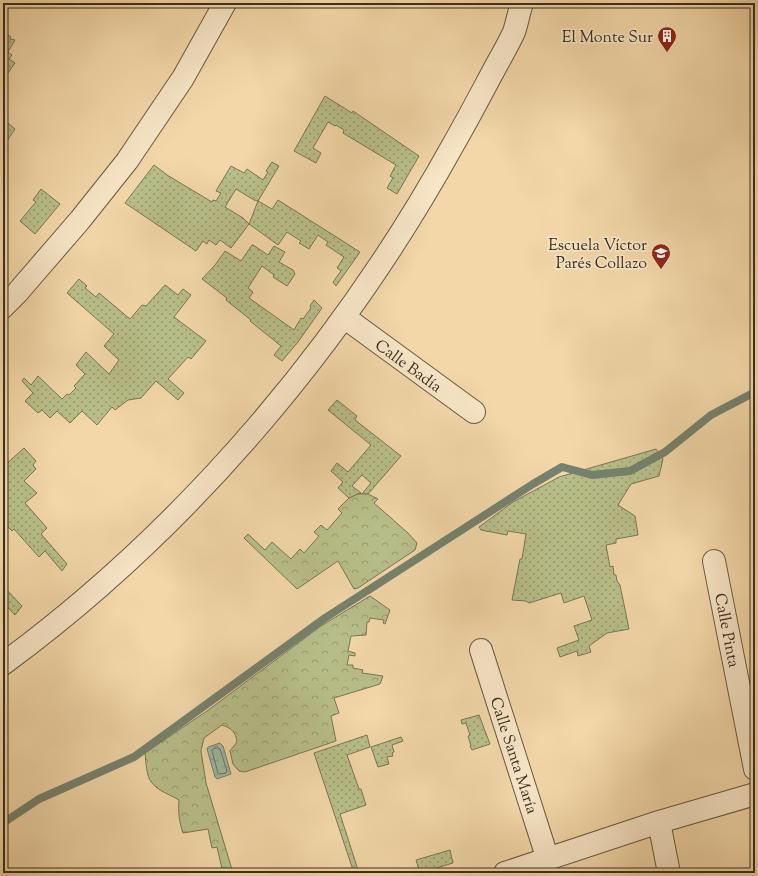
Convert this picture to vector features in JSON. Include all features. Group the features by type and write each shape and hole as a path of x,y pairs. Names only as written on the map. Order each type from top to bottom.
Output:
{"street":[{"path":"3,307 17,293 80,220 127,161 183,78 225,3"},
{"path":"3,664 70,611 139,551 196,495 274,406 344,317 432,183 514,31 522,3"},
{"name":"Calle Badía","path":"344,317 474,412"},
{"name":"Calle Pinta","path":"714,561 755,769"},
{"name":"Calle Santa María","path":"481,650 548,860"},
{"path":"505,873 659,822 755,794"},
{"path":"659,822 668,873"}],"green space":[{"path":"3,31 11,37 10,39 15,40 8,52 12,55 9,59 15,63 3,80"},
{"path":"325,96 352,113 353,111 419,156 397,194 387,188 393,178 390,176 396,165 343,133 344,130 336,125 335,126 328,122 313,148 321,153 316,163 294,151"},
{"path":"3,119 15,129 3,147"},
{"path":"272,162 279,166 258,201 236,189 225,207 243,218 249,224 231,248 220,240 216,245 209,240 207,244 203,241 196,251 125,203 154,165 167,175 212,202 213,200 216,201 221,193 216,191 231,166 244,173 247,169 263,180 268,172 266,171"},
{"path":"41,189 60,204 35,234 20,221 36,202 33,200"},
{"path":"278,200 360,252 336,286 333,282 341,271 337,268 344,257 326,245 328,242 318,235 309,249 299,243 301,241 287,232 278,245 249,224 258,201 272,209"},
{"path":"252,245 268,255 274,246 285,252 279,262 293,270 295,274 287,286 273,277 274,275 262,266 248,288 253,292 249,298 294,330 301,318 303,319 311,308 310,306 314,300 322,308 298,342 282,361 274,355 281,346 226,300 227,298 202,279 225,251 241,261"},
{"path":"79,279 87,286 85,288 96,297 99,293 130,319 142,305 146,306 165,285 178,295 183,289 191,295 174,317 206,341 191,359 188,357 168,379 184,393 178,400 156,381 141,398 128,400 115,410 112,407 97,425 82,411 70,423 57,411 50,418 42,410 38,413 25,401 33,393 22,381 24,378 31,385 38,376 62,399 76,388 74,386 85,374 76,365 86,352 109,374 119,360 104,346 114,334 67,293"},
{"path":"337,400 357,416 355,420 401,456 368,494 362,494 371,483 362,475 352,486 361,493 349,498 338,488 343,482 331,471 337,463 348,472 371,445 328,410"},
{"path":"24,448 36,461 33,465 36,469 24,481 37,493 25,503 47,528 41,534 67,564 62,571 45,551 39,557 14,529 12,531 6,525 3,527 3,467"},
{"path":"656,449 663,459 659,476 631,484 618,505 635,516 638,535 616,539 616,543 606,545 610,567 613,566 614,575 616,575 617,581 620,585 629,629 607,633 589,646 591,652 578,656 577,651 560,657 557,648 579,640 574,626 592,620 584,596 564,603 561,593 529,603 526,601 512,600 520,559 522,559 526,534 508,531 507,535 481,530 479,527 513,502 559,477"},
{"path":"358,494 368,494 378,499 374,503 417,543 415,550 358,588 354,589 338,561 297,589 244,538 248,534 265,550 272,542 291,559 300,549 304,553 319,536 314,532 321,525 327,530 342,513 338,509 349,498"},
{"path":"3,586 22,606 15,615 3,602"},
{"path":"370,596 390,610 385,624 383,623 384,620 370,618 369,622 367,622 366,635 351,636 348,651 355,653 355,656 349,655 347,665 353,665 353,668 363,670 362,673 383,676 380,684 334,698 339,713 331,716 336,741 245,772 239,771 233,764 230,751 237,742 236,736 230,729 222,725 204,738 201,751 206,783 233,873 223,873 217,847 212,848 208,829 183,833 179,816 179,800 161,791 152,783 147,773 145,753 207,711 321,626"},
{"path":"479,715 490,744 472,750 468,736 470,735 466,723 462,724 461,720"},
{"path":"367,735 370,747 347,755 366,805 340,814 359,873 354,873 314,753"},
{"path":"401,737 403,741 392,745 394,752 392,753 393,756 387,757 389,764 378,767 371,747"},
{"path":"450,850 453,863 420,873 416,860"}],"water":[{"path":"220,743 223,746 231,774 217,779 215,777 207,749 208,747"}],"waterway":[{"path":"3,823 39,799 134,757 325,618 533,484 562,467 592,475 630,471 665,452 711,415 755,392"}],"place":[{"name":"El Monte Sur","path":"667,53"},
{"name":"Escuela Víctor Parés Collazo","path":"661,270"}]}
